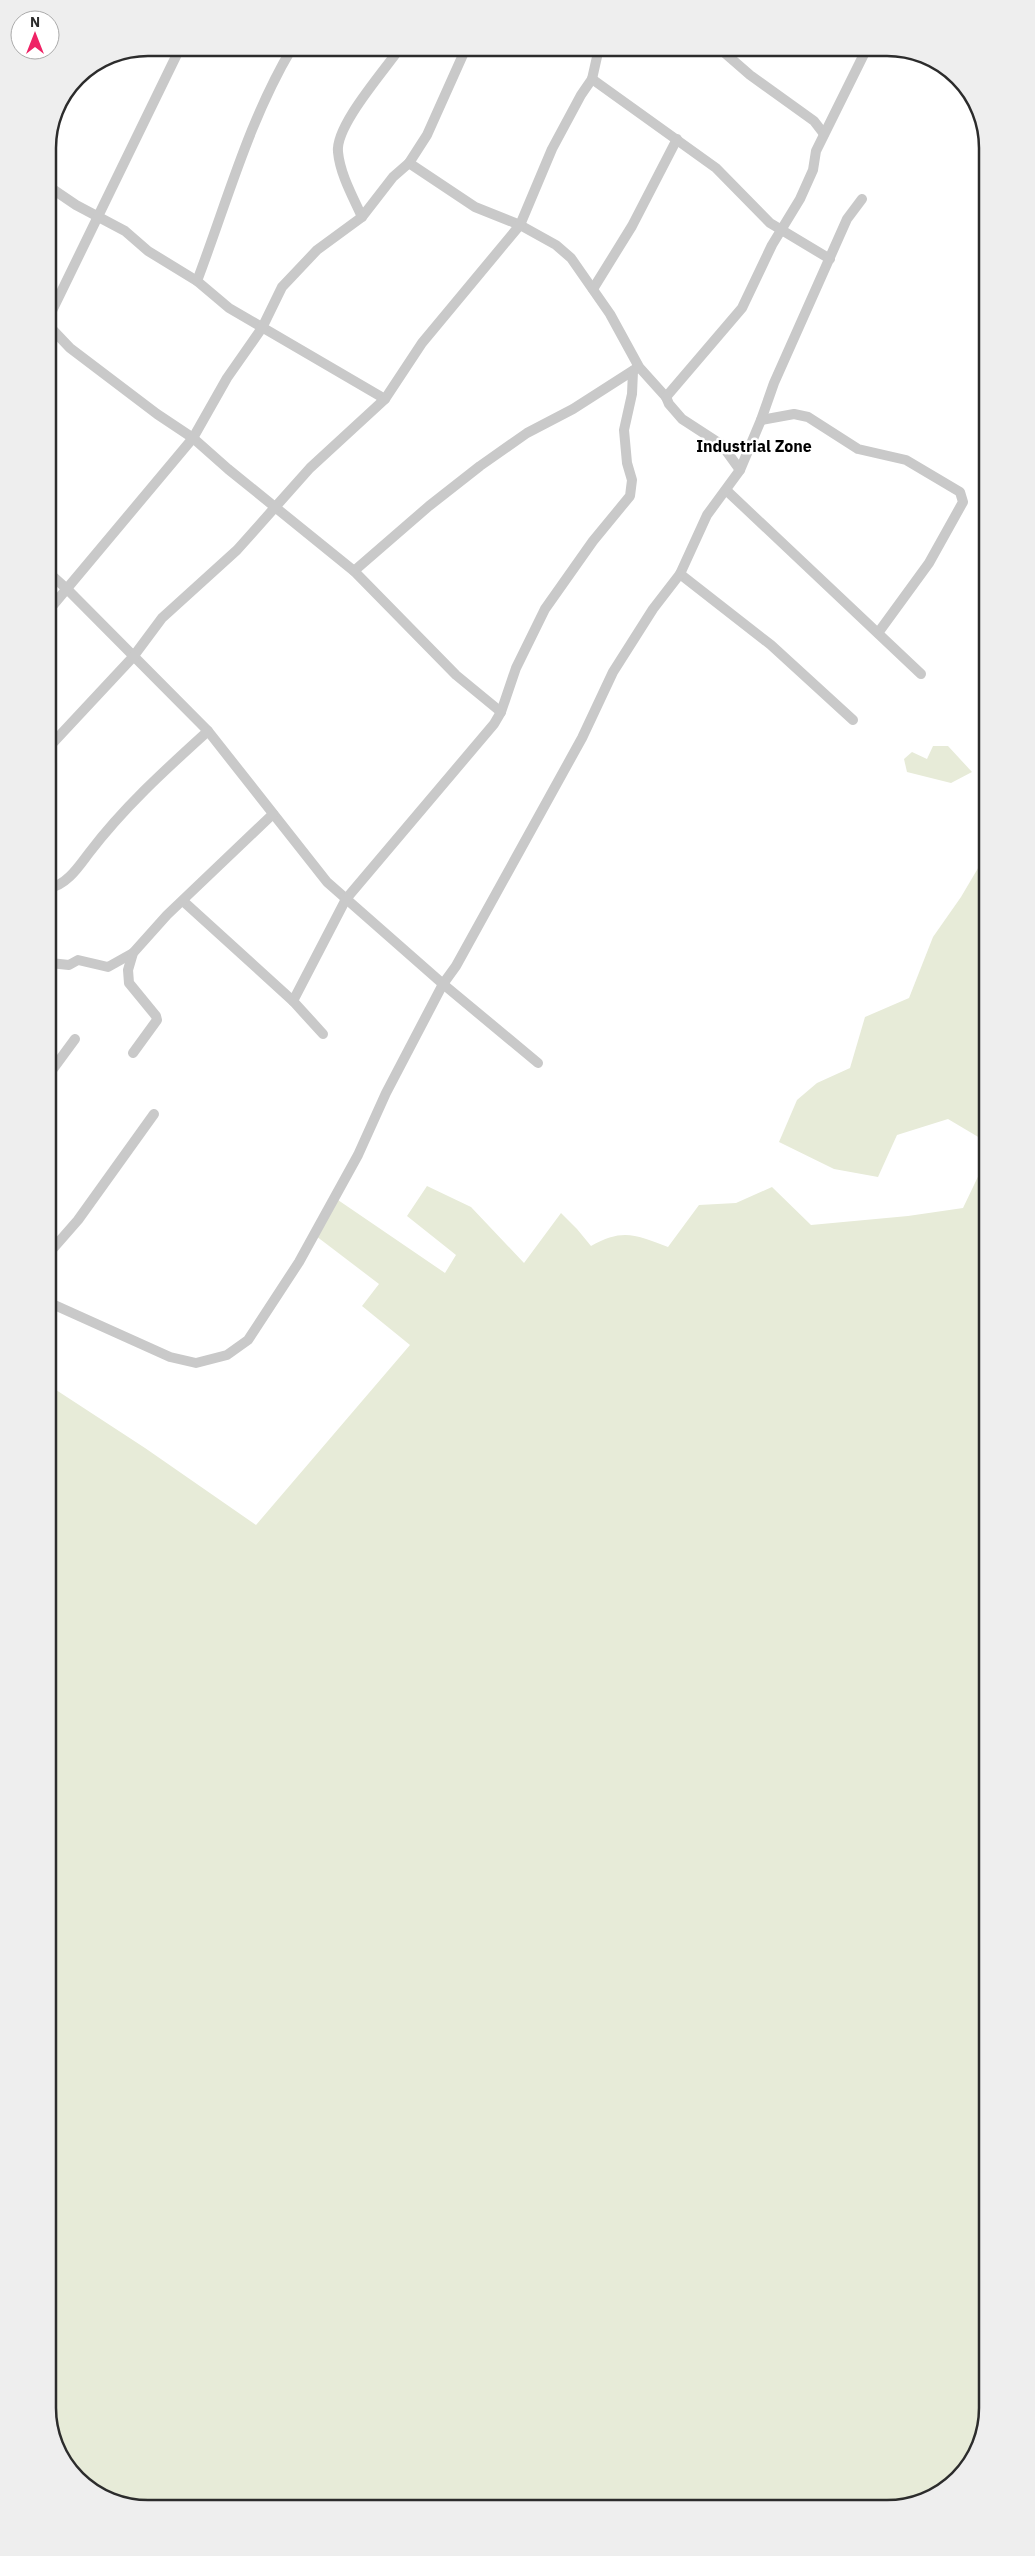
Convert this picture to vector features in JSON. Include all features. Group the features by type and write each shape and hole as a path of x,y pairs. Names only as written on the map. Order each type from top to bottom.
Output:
{"street":[{"path":"56,304 176,56"},
{"path":"197,281 248,134 270,84 287,56"},
{"path":"362,217 340,164 337,150 340,134 348,118 394,56"},
{"path":"56,603 193,438 227,378 262,328 282,287 318,250 362,217 393,177 409,164 427,135 462,56"},
{"path":"56,740 134,657 162,618 236,550 310,468 384,398 422,343 520,225 552,149 592,79 597,56"},
{"path":"728,56 750,75 814,121 821,127 824,134"},
{"path":"666,397 742,308 781,230 800,199 813,170 816,151 863,56"},
{"path":"592,79 716,168 758,212 781,230 830,258"},
{"path":"593,289 632,226 677,139"},
{"path":"409,164 475,207 520,225 556,245 571,258 610,314 636,369 666,397 669,404 682,419 722,445 740,470"},
{"path":"56,191 76,205 125,231 148,251 197,281 229,308 384,398"},
{"path":"56,1306 170,1357 196,1363 227,1355 248,1340 298,1262 358,1155 386,1093 443,984 456,966 530,835 582,738 613,672 653,610 680,574 708,515 740,470 774,383 830,258 848,219 862,199"},
{"path":"56,333 70,348 157,414 193,438 275,508 354,571 456,675 501,712"},
{"path":"354,571 429,506 480,466 527,433 573,409 636,369"},
{"path":"293,1001 346,900 412,823 501,712 516,668 545,609 593,541 630,496 632,480 627,463 624,430 636,369"},
{"path":"761,420 794,414 808,417 858,449 906,460 960,492 963,497 963,502 929,563 878,633"},
{"path":"726,490 921,674"},
{"path":"680,574 771,645 853,720"},
{"path":"56,579 208,732 302,853 346,900 538,1063"},
{"path":"56,884 76,871 108,829 140,792 208,732"},
{"path":"56,964 69,965 78,960 108,967 133,953 183,901 273,814"},
{"path":"183,901 293,1001 323,1034"},
{"path":"133,953 128,970 129,983 156,1016 157,1020 134,1054"},
{"path":"56,1066 75,1039"},
{"path":"56,1245 78,1220 154,1114"}],"green space":[{"path":"933,746 948,746 972,772 951,783 907,772 904,759 912,752 927,759"},
{"path":"979,866 979,1137 948,1119 897,1135 878,1177 834,1169 779,1142 797,1100 817,1083 850,1068 865,1017 909,998 933,937 961,897"},
{"path":"979,1175 979,2414 974,2437 963,2459 943,2481 922,2493 910,2497 886,2500 142,2500 113,2493 92,2481 75,2464 66,2448 58,2425 56,2408 56,1390 145,1448 256,1525 410,1345 362,1306 379,1284 316,1236 338,1200 445,1273 456,1255 407,1216 427,1186 471,1207 524,1263 561,1213 591,1246 612,1237 630,1235 668,1247 699,1205 736,1203 772,1187 811,1225 908,1216 963,1208"}],"district":[{"name":"Industrial Zone","path":"754,446"}]}
